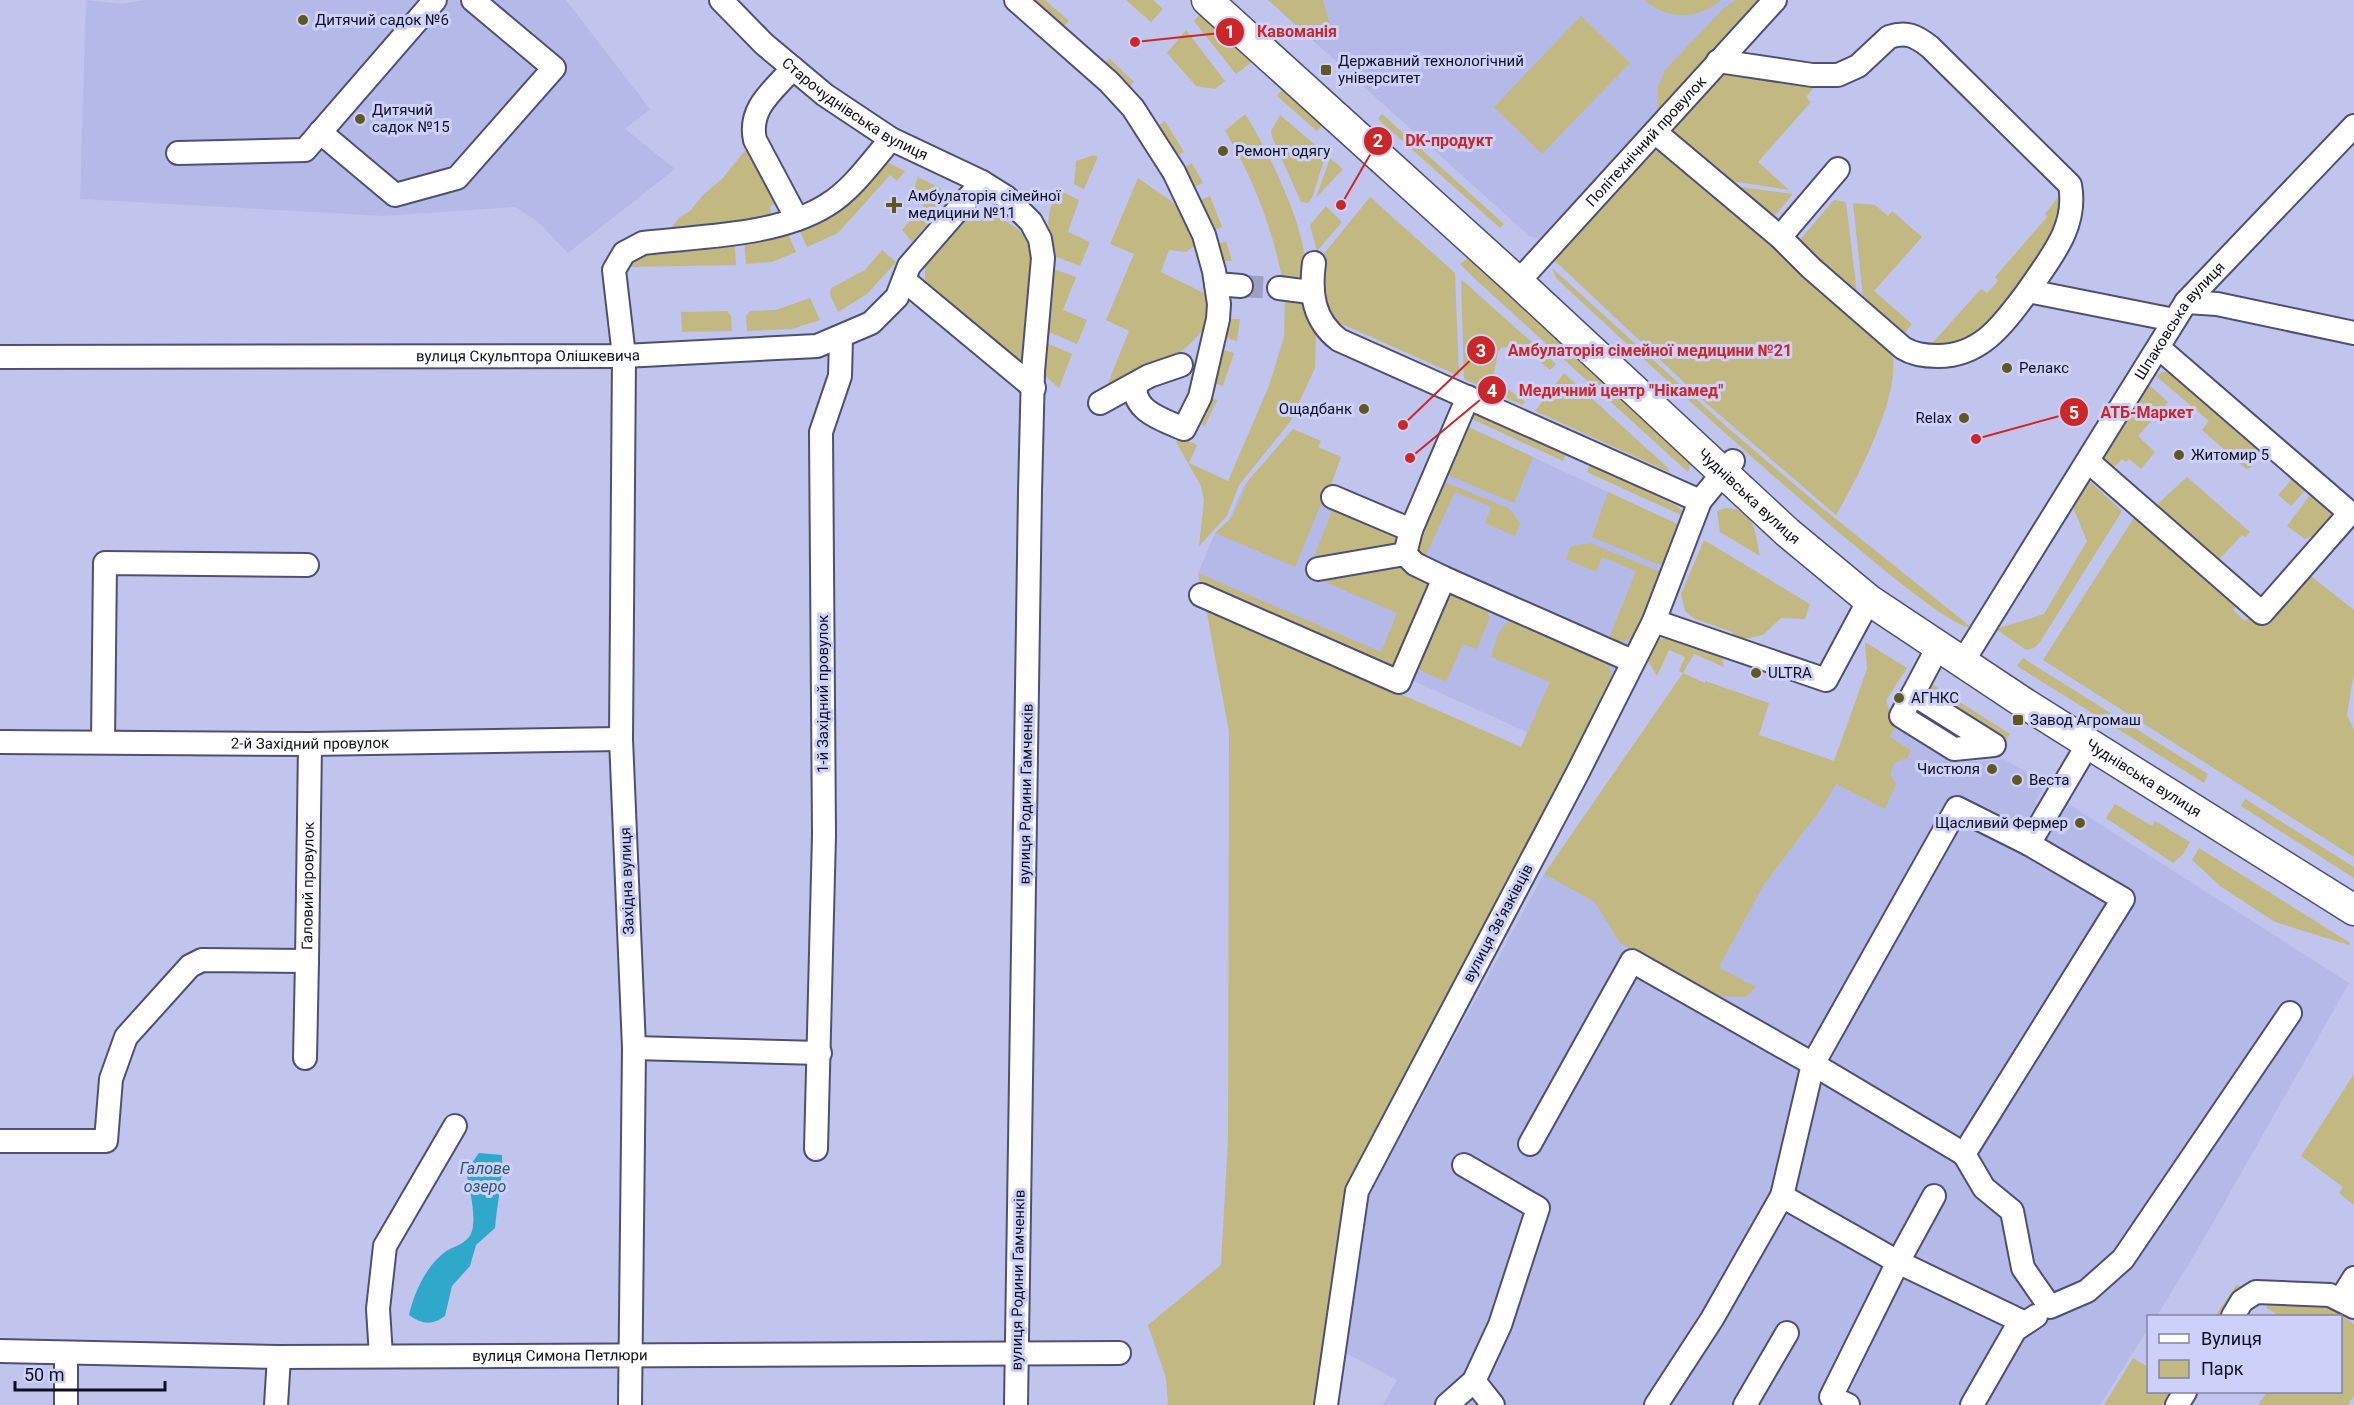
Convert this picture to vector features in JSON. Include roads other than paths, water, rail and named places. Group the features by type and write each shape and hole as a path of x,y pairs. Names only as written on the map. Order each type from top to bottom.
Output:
{"main road":[{"name":"Чуднівська вулиця","path":"1207,0 1523,277"},
{"name":"Чуднівська вулиця","path":"1226,0 1728,467 1956,654 2088,744 2354,910"},
{"name":"Чуднівська вулиця","path":"1728,467 1787,532 1869,600 2354,895"}],"street":[{"path":"178,153 305,150 435,0"},
{"path":"320,132 395,195 457,178 554,68 473,0"},
{"name":"Старочуднівська вулиця","path":"721,0 745,27 825,95 891,139 982,182 1006,197"},
{"path":"1017,0 1109,82 1133,108 1190,201 1204,235 1219,304 1216,330 1200,397 1184,429 1148,412 1137,399 1134,392 1136,384"},
{"name":"Політехнічний провулок","path":"1523,277 1774,0"},
{"path":"1655,132 1780,237 1811,268 1903,348 1924,356 1955,355 1983,343 2004,323 2028,291 2065,233 2072,197 2070,184 1930,47 1908,33 1898,34 1889,37 1848,72 1827,76 1718,61"},
{"path":"792,68 759,107 752,119 752,129 755,140 797,219"},
{"name":"Шпаковська вулиця","path":"1913,694 1956,654 2028,552 2089,462 2180,311 2354,126"},
{"name":"Західна вулиця","path":"630,1405 634,1048 621,739 624,356 614,270 624,253 643,243 776,226 797,219 837,198 891,139"},
{"path":"1780,237 1838,169"},
{"name":"вулиця Скульптора Олішкевича","path":"0,357 624,356 817,346 841,338 871,323 897,297 909,266 982,182"},
{"name":"вулиця Родини Гамченків","path":"1006,197 1031,222 1042,250 1030,504 1016,1405"},
{"path":"1314,263 1310,292 1333,349 1468,397 1700,501"},
{"path":"904,280 1034,388"},
{"path":"1216,284 1241,286"},
{"path":"1279,288 1310,292"},
{"path":"2028,291 2180,311 2217,304 2354,333"},
{"name":"1-й Західний провулок","path":"816,1149 824,835 821,432 840,376 841,338"},
{"path":"2089,462 2262,613 2350,513 2158,348"},
{"path":"1100,403 1164,370 1181,365"},
{"path":"1405,554 1411,530 1468,397"},
{"name":"вулиця Звʼязківців","path":"1326,1405 1357,1191 1577,774 1654,621 1700,501 1728,467"},
{"path":"1333,497 1411,530"},
{"path":"1318,569 1405,554"},
{"path":"1405,554 1415,564 1444,578 1632,661"},
{"path":"102,742 105,563 307,564"},
{"path":"1201,595 1399,682 1444,578"},
{"path":"1654,621 1826,680 1869,600"},
{"name":"2-й Західний провулок","path":"0,742 310,744 621,739"},
{"name":"Галовий провулок","path":"0,1141 106,1141 111,1079 126,1037 190,966 202,960 307,961 310,744"},
{"path":"2029,844 2088,744"},
{"path":"1656,1405 1712,1319 1782,1196 1813,1064 1957,808 2029,844 2123,899 1964,1154"},
{"path":"305,1058 307,961"},
{"path":"1530,1144 1632,961 1813,1064 1964,1154 1984,1188 2012,1210 2023,1268 2050,1307"},
{"path":"1972,1405 2015,1329 2050,1307 2086,1291 2123,1258 2290,1013"},
{"path":"634,1048 820,1053"},
{"path":"381,1356 378,1309 385,1246 455,1126"},
{"path":"1447,1405 1474,1381 1500,1325 1538,1208 1464,1165"},
{"path":"1782,1196 1898,1262 2025,1323"},
{"path":"1848,1405 1831,1397 1898,1262 1934,1196"},
{"path":"2234,1315 2242,1302 2256,1292 2330,1295 2347,1303 2354,1278"},
{"path":"1745,1405 1787,1333"},
{"name":"вулиця Симона Петлюри","path":"0,1351 279,1357 631,1353 1119,1353"},
{"path":"66,1353 66,1405"},
{"path":"276,1405 279,1357"},
{"path":"1474,1381 1493,1405"}],"water":[{"name":"Галове озеро","path":"479,1153 502,1155 495,1228 476,1245 470,1266 452,1286 445,1316 435,1321 422,1322 409,1315 422,1280 438,1258 466,1240 472,1232 473,1212 466,1171"}],"tunnel":[{"path":"1241,286 1279,288"}],"place":[{"name":"Дитячий садок №6","path":"303,20"},
{"name":"Кавоманія","path":"1135,42"},
{"name":"Державний технологiчний університет","path":"1326,70"},
{"name":"Дитячий садок №15","path":"360,119"},
{"name":"Ремонт одягу","path":"1223,151"},
{"name":"Амбулаторія сімейної медицини №11","path":"894,205"},
{"name":"DK-продукт","path":"1341,205"},
{"name":"Релакс","path":"2007,368"},
{"name":"Ощадбанк","path":"1364,409"},
{"name":"Relax","path":"1964,418"},
{"name":"Амбулаторія сімейної медицини №21","path":"1403,425"},
{"name":"АТБ-Маркет","path":"1976,439"},
{"name":"Житомир 5","path":"2179,455"},
{"name":"Медичний центр \"Нікамед\"","path":"1410,458"},
{"name":"ULTRA","path":"1756,673"},
{"name":"АГНКС","path":"1899,698"},
{"name":"Завод Агромаш","path":"2018,720"},
{"name":"Чистюля","path":"1992,769"},
{"name":"Веста","path":"2017,780"},
{"name":"Щасливий Фермер","path":"2080,823"}]}
